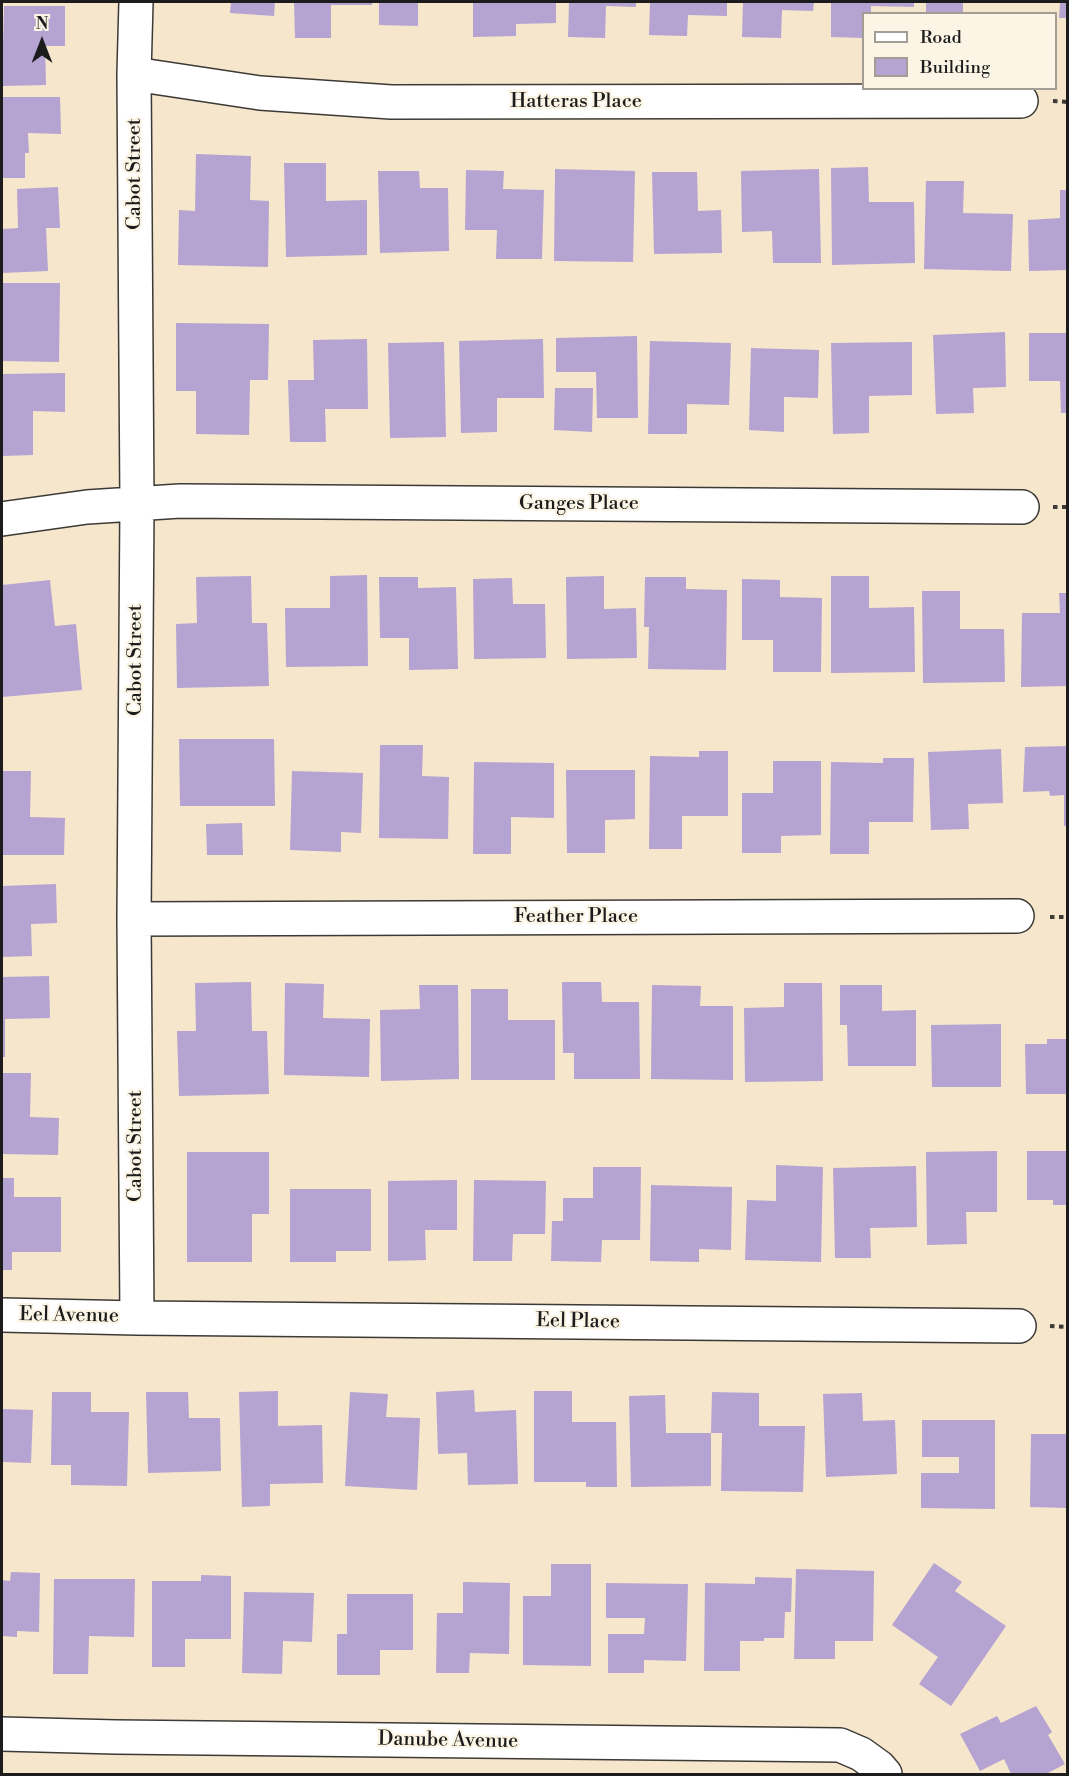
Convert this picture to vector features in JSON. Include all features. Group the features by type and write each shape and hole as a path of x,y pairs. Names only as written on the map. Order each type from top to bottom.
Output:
{"street":[{"name":"Cabot Street","path":"136,2 134,74 137,504 134,919 137,1318"},
{"name":"Hatteras Place","path":"134,74 260,93 391,102 1021,101"},
{"name":"Ganges Place","path":"2,519 87,507 180,501 1023,507"},
{"name":"Feather Place","path":"134,919 1017,916"},
{"name":"Eel Avenue","path":"2,1315 137,1318"},
{"name":"Eel Place","path":"137,1318 1019,1326"},
{"name":"Danube Avenue","path":"2,1734 151,1738 840,1745 861,1754 885,1774"}],"building":[{"path":"231,2 275,2 274,16 230,13"},
{"path":"294,2 372,2 372,5 331,5 331,38 295,38"},
{"path":"379,2 418,2 418,26 379,25"},
{"path":"473,2 556,2 556,23 516,24 516,36 473,37"},
{"path":"569,2 636,2 636,7 606,6 605,38 568,37"},
{"path":"650,2 727,2 727,16 688,15 687,36 649,35"},
{"path":"743,2 814,2 813,11 782,10 781,38 742,37"},
{"path":"831,2 914,2 914,7 871,6 871,12 862,12 862,38 831,37"},
{"path":"926,2 963,2 963,12 926,12"},
{"path":"1060,2 1068,2 1068,18 1059,18"},
{"path":"4,6 65,6 65,46 45,46 46,85 2,86"},
{"path":"2,97 60,97 61,134 28,133 29,153 25,153 25,178 2,178"},
{"path":"196,154 251,156 250,200 269,201 268,267 178,265 179,210 195,211"},
{"path":"284,163 326,163 326,201 367,200 367,255 286,257"},
{"path":"868,167 869,202 914,202 915,263 832,265 831,168"},
{"path":"555,169 635,171 633,262 554,261"},
{"path":"819,169 821,263 773,263 772,231 742,232 741,171"},
{"path":"466,170 504,171 503,189 544,190 542,259 496,259 497,230 465,230"},
{"path":"378,171 419,171 420,188 448,188 449,251 380,253"},
{"path":"652,172 697,172 698,211 721,210 722,253 654,254"},
{"path":"926,181 964,181 963,213 1013,214 1011,271 924,269"},
{"path":"58,187 60,228 46,228 48,271 2,273 2,229 18,228 17,189"},
{"path":"1060,190 1068,190 1068,270 1029,271 1028,220 1060,218"},
{"path":"2,283 60,283 59,362 2,361"},
{"path":"176,323 269,324 268,380 250,380 249,435 196,434 196,391 176,391"},
{"path":"1005,332 1006,387 973,388 974,413 936,414 933,335"},
{"path":"1029,333 1068,333 1068,413 1061,413 1060,381 1029,381"},
{"path":"637,336 638,418 597,418 596,372 556,372 556,338"},
{"path":"367,339 368,409 325,409 326,442 290,442 288,380 314,380 313,340"},
{"path":"543,339 544,398 497,398 497,432 461,433 459,341"},
{"path":"650,341 731,343 729,405 687,404 687,434 648,434"},
{"path":"444,342 446,437 390,438 388,343"},
{"path":"912,342 912,395 869,396 869,433 833,434 831,343"},
{"path":"751,348 819,350 818,398 784,397 784,432 749,430"},
{"path":"65,373 65,412 33,411 33,455 2,456 2,374"},
{"path":"555,388 593,388 592,432 554,430"},
{"path":"367,575 368,666 286,667 285,608 330,608 330,576"},
{"path":"251,576 252,623 267,623 269,686 177,688 176,624 197,623 196,577"},
{"path":"604,576 604,609 636,608 637,658 567,659 566,577"},
{"path":"831,576 869,576 869,608 914,607 915,672 831,673"},
{"path":"379,577 418,577 418,588 456,587 458,669 409,670 409,638 380,638"},
{"path":"645,577 686,577 686,589 727,590 726,670 648,669 649,627 644,627"},
{"path":"512,578 513,604 545,604 546,658 474,659 473,579"},
{"path":"742,579 780,580 780,597 822,598 821,672 773,672 773,640 742,640"},
{"path":"50,580 55,626 76,624 82,690 2,697 2,585"},
{"path":"922,591 960,591 960,629 1004,629 1005,682 923,683"},
{"path":"1059,593 1068,593 1067,686 1021,687 1022,613 1060,613"},
{"path":"179,739 274,739 275,806 180,806"},
{"path":"380,745 423,745 422,776 449,777 448,839 379,838"},
{"path":"1068,746 1068,826 1064,826 1064,795 1050,796 1049,791 1023,792 1025,747"},
{"path":"1001,749 1003,803 968,804 969,829 931,830 928,752"},
{"path":"699,751 728,751 728,816 682,816 682,849 649,849 650,756 699,757"},
{"path":"883,758 914,758 913,822 869,822 869,854 830,854 831,762 883,763"},
{"path":"773,761 821,761 821,835 781,836 781,853 742,853 742,793 773,793"},
{"path":"474,762 554,763 554,818 511,817 511,854 473,854"},
{"path":"566,770 635,770 635,819 605,820 605,853 567,853"},
{"path":"2,771 31,771 30,817 65,818 64,855 2,855"},
{"path":"292,771 363,773 361,833 341,832 341,852 290,850"},
{"path":"242,823 243,855 207,855 206,824"},
{"path":"56,884 57,923 31,924 32,956 2,957 2,886"},
{"path":"49,976 50,1018 5,1019 5,1057 2,1057 2,977"},
{"path":"251,982 252,1031 267,1031 269,1094 179,1096 177,1031 196,1031 195,983"},
{"path":"562,982 601,982 602,1002 639,1002 640,1079 574,1079 574,1053 563,1053"},
{"path":"285,983 324,984 323,1018 370,1019 369,1077 284,1075"},
{"path":"784,983 822,983 823,1081 745,1082 744,1008 784,1007"},
{"path":"419,985 458,985 459,1079 381,1081 380,1010 420,1009"},
{"path":"652,985 701,986 700,1006 733,1006 733,1080 651,1079"},
{"path":"840,985 882,985 882,1011 916,1010 916,1066 848,1066 847,1025 840,1025"},
{"path":"471,989 508,989 508,1020 555,1020 555,1080 471,1080"},
{"path":"1001,1024 1001,1087 932,1087 931,1025"},
{"path":"1047,1039 1068,1039 1068,1094 1026,1094 1025,1044 1047,1044"},
{"path":"2,1073 31,1073 30,1117 59,1118 58,1155 2,1154"},
{"path":"997,1151 997,1212 966,1212 967,1244 927,1245 926,1152"},
{"path":"1027,1151 1068,1151 1068,1205 1053,1205 1053,1200 1027,1200"},
{"path":"187,1152 269,1152 269,1214 252,1214 252,1262 187,1262"},
{"path":"776,1165 823,1167 821,1262 745,1260 747,1200 776,1201"},
{"path":"916,1166 917,1227 870,1228 871,1258 835,1258 833,1168"},
{"path":"593,1167 641,1167 640,1240 602,1240 601,1262 551,1261 552,1221 563,1221 563,1198 593,1198"},
{"path":"2,1178 14,1178 14,1197 61,1197 61,1252 12,1252 12,1270 2,1270"},
{"path":"457,1180 457,1230 425,1230 426,1260 388,1261 388,1181"},
{"path":"474,1180 546,1181 545,1234 513,1234 512,1261 473,1261"},
{"path":"651,1185 732,1187 731,1250 699,1249 699,1262 650,1261"},
{"path":"290,1189 371,1189 371,1251 336,1251 336,1262 290,1262"},
{"path":"474,1390 475,1412 516,1410 518,1484 468,1485 467,1453 438,1454 436,1392"},
{"path":"278,1391 278,1426 322,1425 323,1483 270,1484 270,1506 242,1507 239,1392"},
{"path":"534,1391 572,1391 572,1422 616,1422 617,1487 586,1487 586,1482 534,1482"},
{"path":"52,1392 91,1392 91,1412 129,1412 127,1486 71,1485 71,1465 51,1465"},
{"path":"146,1392 188,1392 189,1418 220,1418 221,1471 148,1473"},
{"path":"350,1392 388,1394 386,1417 420,1418 417,1490 345,1486"},
{"path":"712,1392 759,1393 759,1426 805,1426 803,1492 721,1491 722,1433 711,1433"},
{"path":"862,1393 863,1421 895,1420 897,1474 826,1477 823,1394"},
{"path":"665,1395 666,1433 711,1433 711,1486 631,1487 629,1396"},
{"path":"2,1409 33,1410 31,1463 2,1462"},
{"path":"922,1420 995,1420 995,1509 921,1508 921,1473 959,1473 959,1457 922,1457"},
{"path":"1031,1434 1068,1434 1068,1508 1030,1507"},
{"path":"934,1563 962,1582 955,1591 1006,1626 951,1706 919,1684 938,1657 892,1625"},
{"path":"551,1564 591,1564 591,1666 523,1665 523,1596 551,1596"},
{"path":"796,1569 874,1571 873,1641 835,1641 835,1659 794,1659"},
{"path":"11,1572 40,1573 39,1632 17,1631 17,1637 2,1636 2,1580 10,1581"},
{"path":"201,1575 231,1576 231,1639 185,1639 185,1667 152,1667 152,1581 201,1581"},
{"path":"755,1577 792,1578 791,1612 785,1612 784,1638 740,1641 740,1671 704,1671 705,1583 755,1584"},
{"path":"54,1579 135,1579 134,1637 89,1636 88,1674 53,1674"},
{"path":"463,1582 510,1583 509,1654 470,1653 469,1673 436,1673 437,1613 463,1613"},
{"path":"606,1583 688,1584 686,1661 644,1660 644,1673 608,1673 608,1634 644,1634 645,1618 606,1618"},
{"path":"244,1592 314,1593 312,1642 283,1641 282,1674 242,1673"},
{"path":"347,1594 413,1594 413,1650 380,1650 380,1675 337,1675 337,1634 347,1634"},
{"path":"1036,1706 1052,1732 1048,1735 1065,1764 1046,1774 1011,1774 1004,1759 980,1771 960,1734 997,1716 1001,1723"}]}
